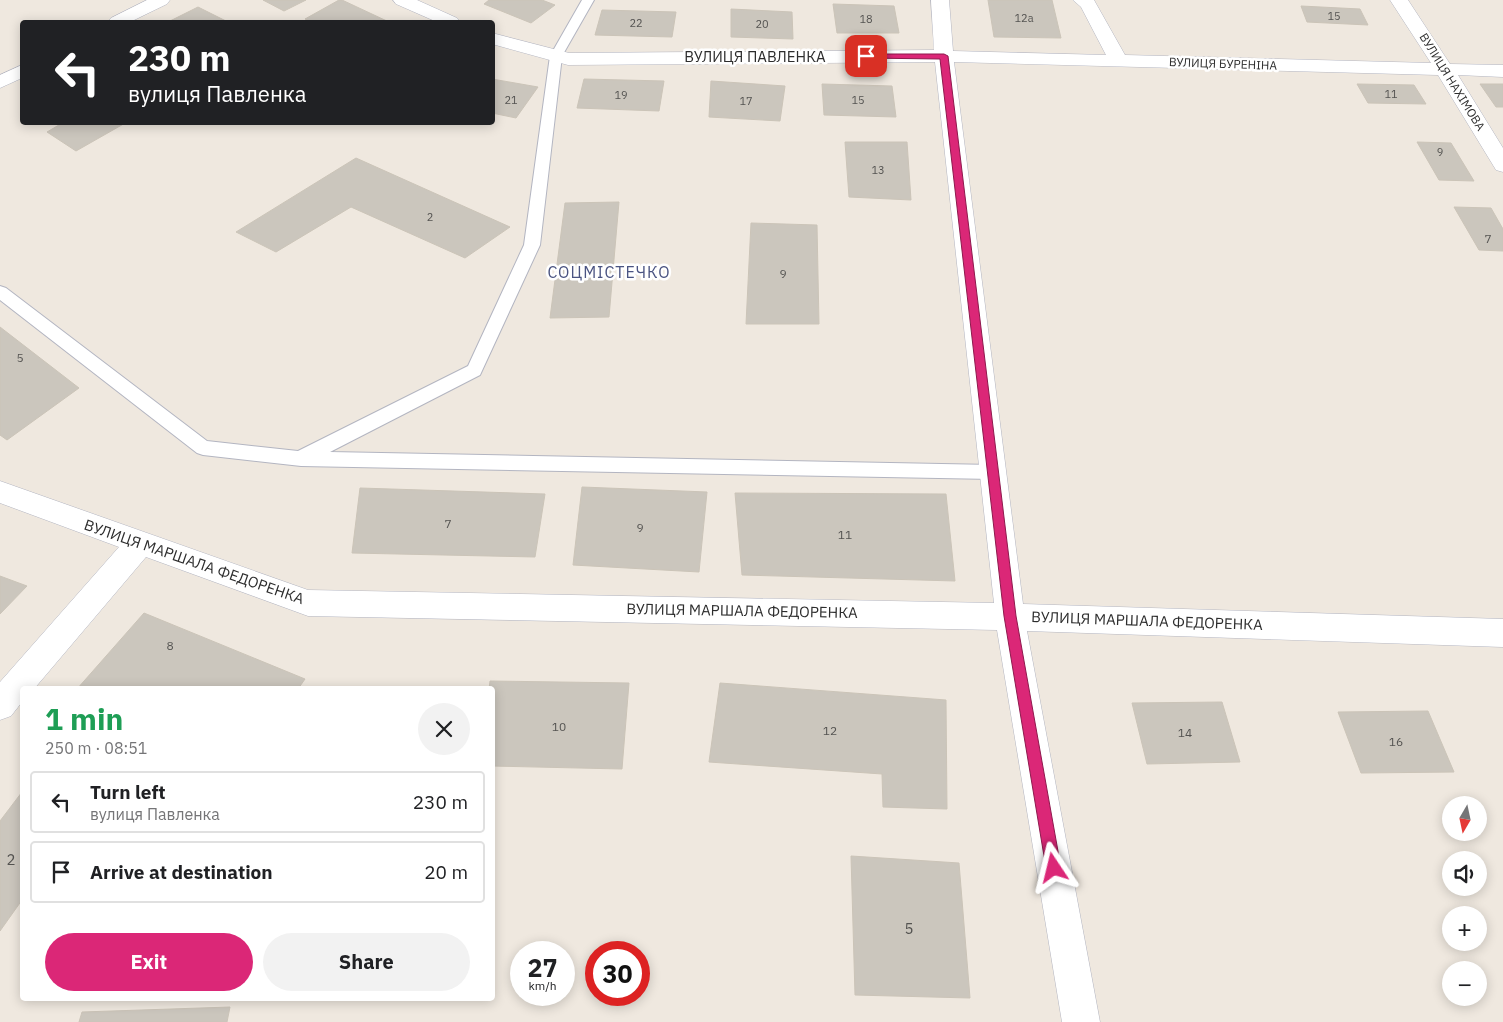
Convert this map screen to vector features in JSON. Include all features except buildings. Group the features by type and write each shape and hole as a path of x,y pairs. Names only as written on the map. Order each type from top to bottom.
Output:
{"street":[{"path":"121,20 161,0"},
{"path":"402,0 447,20"},
{"path":"940,0 944,56 1010,616 1080,1022"},
{"path":"1082,0 1088,4 1119,61"},
{"name":"ВУЛИЦЯ НАХІМОВА","path":"1399,0 1446,70 1503,165"},
{"name":"ВУЛИЦЯ ПАВЛЕНКА","path":"495,39 568,59 944,56"},
{"name":"ВУЛИЦЯ БУРЕНІНА","path":"944,56 1503,71"},
{"path":"0,82 20,72"},
{"name":"ВУЛИЦЯ МАРШАЛА ФЕДОРЕНКА","path":"0,492 308,603 1010,616 1503,633"},
{"path":"0,705 140,543"}],"lane":[{"path":"301,459 474,370 532,245 556,56 588,0"},
{"path":"0,292 203,448 301,459 993,472"}],"district":[{"name":"СОЦМІСТЕЧКО","path":"609,272"}],"route":[{"path":"866,56 944,56 1010,616 1054,868"}]}
